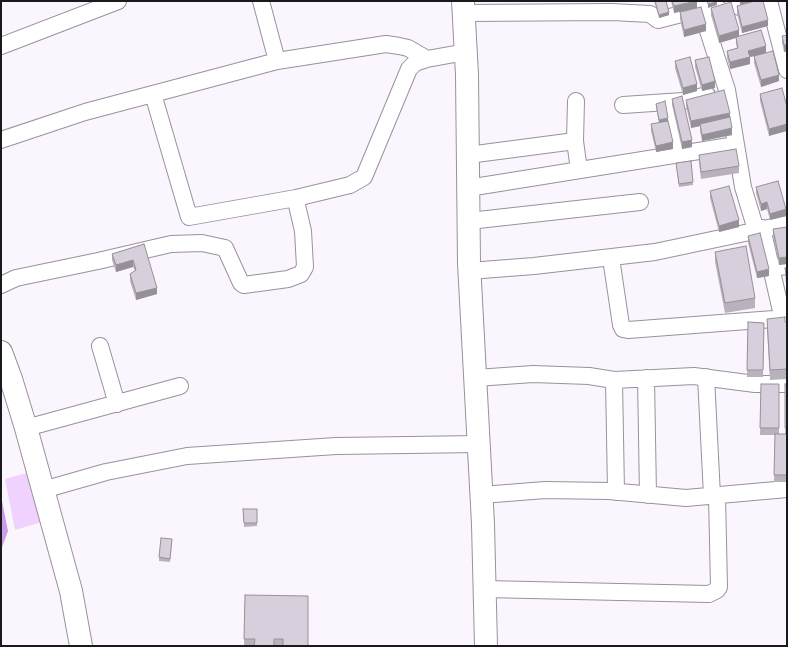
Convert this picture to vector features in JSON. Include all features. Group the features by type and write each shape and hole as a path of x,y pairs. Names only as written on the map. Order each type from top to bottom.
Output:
{"street":[{"path":"1,46 118,1"},
{"path":"261,1 277,61"},
{"path":"486,646 482,495 469,271 466,52 463,7 650,14 658,20 701,9 732,4 740,7 761,1"},
{"path":"769,1 786,60"},
{"path":"701,9 727,90 743,187 759,229 771,268 781,311 787,318"},
{"path":"1,140 85,112 277,61 386,44 408,48 428,59"},
{"path":"153,94 189,217 296,198 350,185 364,177 409,69 415,63 428,59 466,52"},
{"path":"623,105 683,101 727,90"},
{"path":"576,102 575,141 579,170"},
{"path":"667,102 678,154"},
{"path":"468,154 575,141"},
{"path":"468,188 736,145"},
{"path":"1,285 16,278 171,244 202,243 225,248 241,283 244,285 288,279 301,274 305,267 303,231 296,198"},
{"path":"468,221 640,202"},
{"path":"469,271 534,266 655,252 787,224"},
{"path":"611,258 621,325 628,330 787,318"},
{"path":"771,268 787,266"},
{"path":"100,346 117,404"},
{"path":"1,352 26,428 71,591 81,646"},
{"path":"476,378 533,374 589,376 614,380 694,376 755,384 787,384"},
{"path":"485,589 701,594 717,590 719,587 715,496 706,377"},
{"path":"646,378 648,494"},
{"path":"614,380 616,492"},
{"path":"26,428 180,386"},
{"path":"43,490 106,472 187,456 336,446 479,444"},
{"path":"482,495 544,490 616,492 686,498 787,489"}],"shaded area":[{"path":"30,472 42,522 15,530 5,479"},
{"path":"1,496 8,531 1,550"}],"building":[{"path":"655,1 666,1 669,12 659,15"},
{"path":"672,1 697,1 674,6"},
{"path":"707,1 716,1 717,2 708,4"},
{"path":"755,1 763,1 768,20 742,27 737,6"},
{"path":"731,2 739,30 719,36 711,8"},
{"path":"701,7 706,24 684,30 680,12"},
{"path":"761,30 766,46 748,51 750,57 730,62 727,51 738,48 736,37"},
{"path":"787,35 787,45 784,45 782,36"},
{"path":"773,51 779,75 761,80 754,56"},
{"path":"690,57 697,84 683,88 675,61"},
{"path":"709,57 715,81 702,85 695,60"},
{"path":"782,88 787,107 787,124 769,129 760,94"},
{"path":"724,90 730,113 691,121 686,100"},
{"path":"682,96 692,140 682,142 672,99"},
{"path":"665,101 668,118 659,120 656,104"},
{"path":"730,117 732,128 702,135 700,124"},
{"path":"668,121 673,142 656,146 651,124"},
{"path":"736,149 739,166 701,172 699,155"},
{"path":"691,161 693,182 679,184 676,163"},
{"path":"778,181 786,209 770,214 767,202 761,204 756,187"},
{"path":"729,186 739,220 719,226 710,191"},
{"path":"787,227 787,257 779,258 773,229"},
{"path":"760,233 769,269 757,272 748,236"},
{"path":"144,244 157,288 136,293 130,274 136,270 133,260 116,265 112,254"},
{"path":"746,246 755,298 725,303 715,252"},
{"path":"785,268 787,268 787,279"},
{"path":"785,317 785,322 787,322 787,369 770,370 767,319"},
{"path":"748,322 764,323 763,370 747,370"},
{"path":"761,384 779,384 779,428 760,428"},
{"path":"785,384 787,384 787,428 785,428"},
{"path":"775,434 787,434 787,475 774,475"},
{"path":"243,509 257,509 257,523 244,523"},
{"path":"161,538 172,539 170,559 159,557"},
{"path":"245,595 308,596 308,646 283,646 283,639 274,639 274,646 254,646 255,639 244,639"}]}
